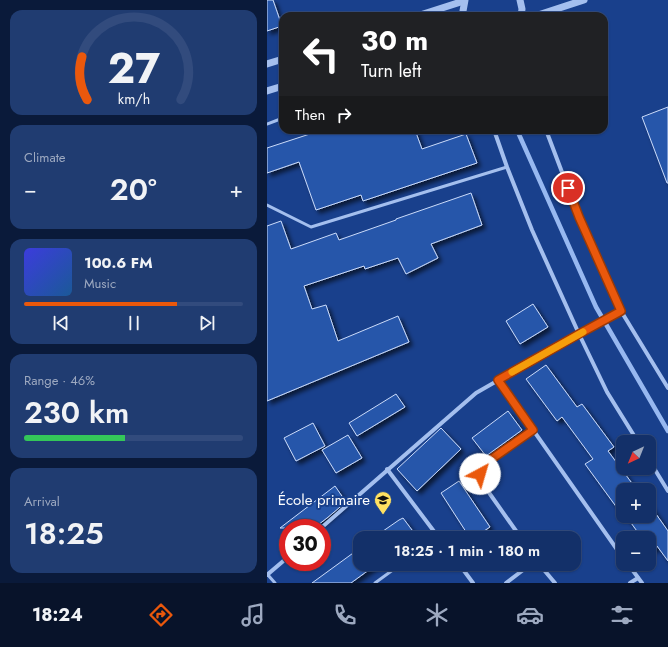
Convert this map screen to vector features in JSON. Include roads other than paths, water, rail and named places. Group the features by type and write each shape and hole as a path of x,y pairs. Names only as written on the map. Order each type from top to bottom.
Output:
{"street":[{"path":"429,12 465,0 463,12"},
{"path":"520,0 522,12"},
{"path":"547,12 584,0"},
{"path":"267,64 279,60"},
{"path":"267,91 279,87"},
{"path":"495,134 532,230 579,334 607,392 634,435"},
{"path":"548,134 579,217 621,311 668,388"},
{"path":"331,519 476,393 621,311"},
{"path":"498,380 616,548"},
{"path":"516,531 485,487 480,474 483,465 533,430"},
{"path":"387,469 434,531"},
{"path":"656,471 668,491"},
{"path":"268,575 279,565"},
{"path":"464,571 473,583"},
{"path":"506,583 522,571"},
{"path":"545,571 555,583"},
{"path":"633,571 642,583"},
{"path":"630,583 638,578"}],"lane":[{"path":"267,124 279,120"},
{"path":"267,205 311,227 507,167"},
{"path":"375,583 391,571"},
{"path":"268,575 275,583"}],"waterway":[{"path":"519,134 596,307 668,431"}],"place":[{"name":"École primaire","path":"383,515"}]}
